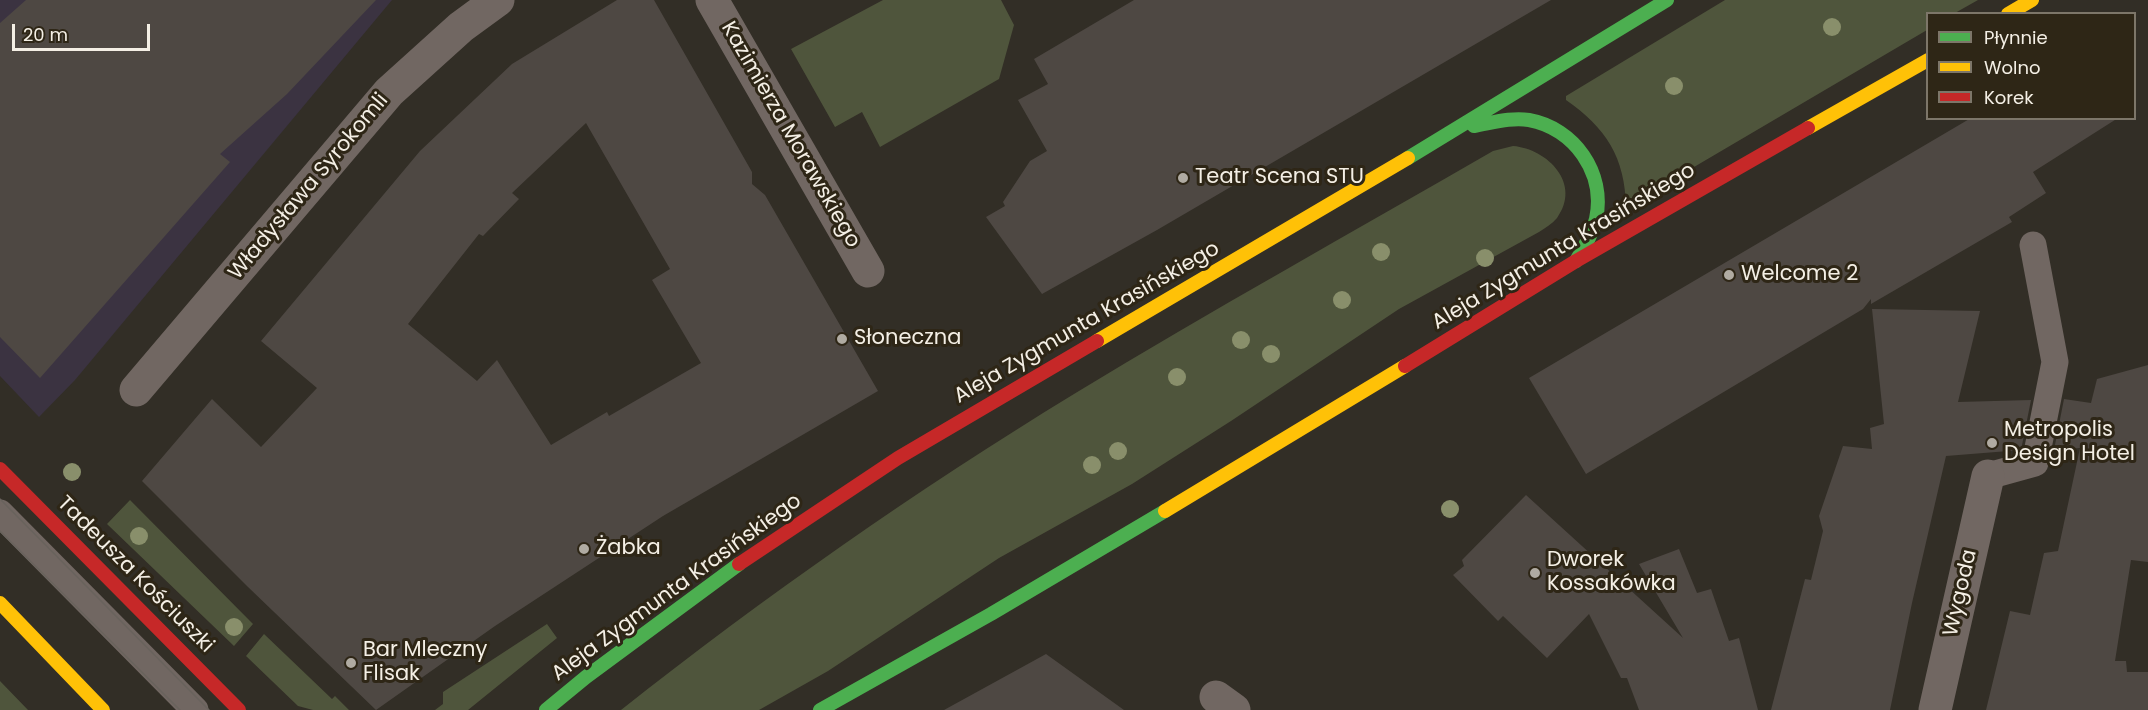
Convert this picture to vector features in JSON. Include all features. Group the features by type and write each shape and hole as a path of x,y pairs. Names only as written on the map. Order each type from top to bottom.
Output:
{"main road":[{"name":"Aleja Zygmunta Krasińskiego","path":"546,710 586,677 738,565 898,459 1458,129 1666,0"},
{"path":"2011,12 2032,0"},
{"name":"Aleja Zygmunta Krasińskiego","path":"820,710 991,614 1294,435 1575,261 1926,61"},
{"path":"1458,129 1512,119 1530,120 1550,125 1570,137 1585,153 1595,178 1598,195 1590,237 1575,261"},
{"name":"Tadeusza Kościuszki","path":"0,469 239,710"},
{"path":"0,603 102,710"}],"street":[{"name":"Władysława Syrokomli","path":"136,390 389,92 460,27 498,0"},
{"name":"Kazimierza Morawskiego","path":"712,0 868,271"},
{"name":"Wygoda","path":"1935,710 1988,476"}],"lane":[{"path":"1988,476 2036,463 2055,362 2033,245"},
{"path":"0,513 195,710"}],"shaded area":[{"path":"0,0 392,0 75,380 39,417 0,376"}],"green space":[{"path":"883,0 1001,0 1014,25 999,79 880,147 862,112 835,127 791,49"},
{"path":"1725,0 1978,0 1957,12 1926,12 1926,31 1626,207 1622,173 1611,145 1592,122 1566,100 1566,96"},
{"path":"1513,146 1538,154 1549,161 1558,170 1563,181 1566,193 1564,205 1557,218 1539,232 1399,309 1132,484 999,558 828,671 759,710 621,710 786,585 1015,430 1178,332 1493,151"},
{"path":"130,500 253,624 234,646 107,524"},
{"path":"547,624 557,638 468,710 435,710 443,704 443,692"},
{"path":"264,634 332,699 335,696 349,710 313,710 298,706 246,656"},
{"path":"0,681 28,710 0,710"}],"building":[{"path":"26,0 376,0 287,94 220,154 230,162 40,378 0,337 0,23"},
{"path":"617,0 654,0 752,172 752,184 765,195 878,391 663,516 495,626 376,710 142,481 212,399 261,447 317,388 261,341 420,151 512,64","holes":["586,123 670,269 652,280 701,363 609,416 607,412 551,445 497,360 477,381 408,324 479,234 483,236 519,199 512,193"]},
{"path":"1134,0 1551,0 1157,230 1042,294 986,217 1005,206 1003,202 1030,161 1047,151 1018,100 1048,84 1034,59"},
{"path":"1968,120 2115,120 2033,172 2046,193 2009,217 2012,222 1871,304 1871,299 1863,309 1586,474 1529,378"},
{"path":"1872,309 1980,311 1958,402 2031,400 2021,450 1946,456 1890,710 1771,710 1805,579 1811,580 1823,531 1819,516 1843,446 1872,449 1870,428 1884,424"},
{"path":"2148,365 2148,562 2131,560 2115,661 2126,661 2127,672 2148,672 2148,710 1986,710 2010,611 2030,615 2044,553 2058,551 2080,448 2054,450 2064,399 2091,403 2097,379"},
{"path":"1526,495 1683,638 1639,564 1679,549 1697,593 1711,589 1729,641 1739,638 1758,710 1639,710 1627,678 1621,678 1589,614 1547,658 1503,616 1498,621 1453,575 1464,566 1462,560"},
{"path":"1046,654 1124,710 944,710"}],"tram line":[{"path":"0,499 209,710"},
{"path":"0,531 180,710"}],"traffic: fast":[{"path":"1408,158 1667,0"},
{"path":"1474,126 1508,120 1529,120 1560,132 1583,155 1596,185 1598,202 1596,219 1588,241 1576,261"},
{"path":"820,710 991,614 1165,511"},
{"path":"546,710 586,677 739,564"}],"traffic: slow":[{"path":"2011,12 2032,0"},
{"path":"1808,128 1926,61"},
{"path":"1097,341 1408,158"},
{"path":"1165,511 1405,366"},
{"path":"0,603 103,710"}],"traffic: jam":[{"path":"1405,366 1576,261 1808,128"},
{"path":"739,564 898,458 1097,341"},
{"path":"0,469 239,710"}],"place":[{"name":"Teatr Scena STU","path":"1183,178"},
{"name":"Welcome 2","path":"1729,275"},
{"name":"Słoneczna","path":"842,339"},
{"name":"Metropolis Design Hotel","path":"1992,443"},
{"name":"Żabka","path":"584,549"},
{"name":"Dworek Kossakówka","path":"1535,573"},
{"name":"Bar Mleczny Flisak","path":"351,663"}]}
